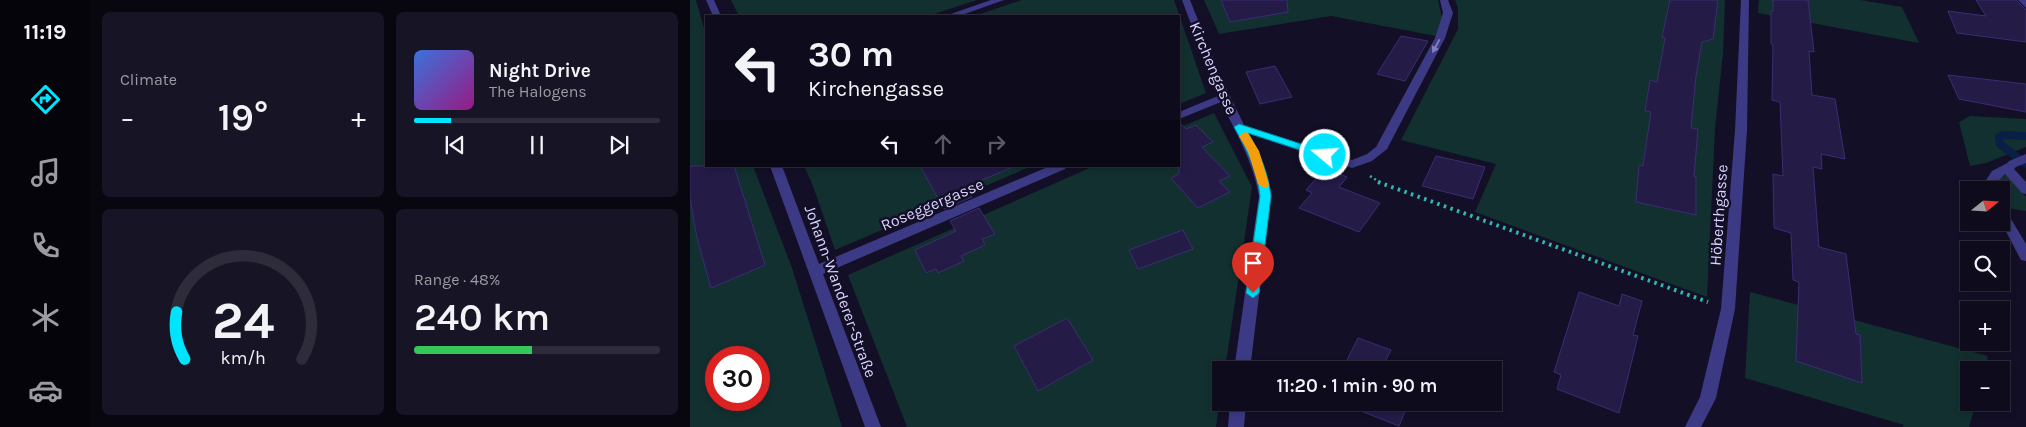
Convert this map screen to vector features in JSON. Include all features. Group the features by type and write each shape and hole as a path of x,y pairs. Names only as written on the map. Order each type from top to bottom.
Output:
{"street":[{"path":"710,0 717,15"},
{"path":"953,15 1000,0"},
{"name":"Kirchengasse","path":"1186,0 1224,97 1253,151 1264,182 1265,196 1243,361"},
{"path":"1239,127 1352,164 1363,161 1381,148 1440,38 1448,14 1444,0"},
{"name":"Höberthgasse","path":"1693,427 1708,398 1728,309 1741,130 1745,0"},
{"path":"2022,0 2026,5"},
{"path":"1180,116 1224,97"},
{"path":"1991,181 1996,174 2026,158"},
{"path":"2010,165 2026,190"},
{"name":"Johann-Wanderer-Straße","path":"776,167 873,427"},
{"name":"Roseggergasse","path":"815,272 1059,167"},
{"path":"2010,228 2026,256"},
{"path":"1236,427 1237,411"}],"path":[{"path":"1352,164 1378,182 1728,309"}],"green space":[{"path":"690,0 696,0 705,32 705,167 753,167 792,268 842,427 690,427"},
{"path":"731,0 977,0 931,15 738,15"},
{"path":"1022,0 1174,0 1179,15 977,15"},
{"path":"1204,0 1438,0 1442,18 1436,36 1331,16 1219,34"},
{"path":"1455,0 1725,0 1723,53 1715,129 1707,297 1475,212 1496,164 1401,140 1458,29 1458,8"},
{"path":"1759,0 1860,0 1902,7 1919,43 1758,13"},
{"path":"1180,17 1206,93 1180,104"},
{"path":"1214,113 1252,187 1226,361 1212,361 1212,411 1218,411 1216,427 907,427 848,275 1092,167 1180,167 1180,128"},
{"path":"1970,116 2026,119 2026,147 1986,163 1970,166 1959,122"},
{"path":"804,167 1030,167 835,250"},
{"path":"2008,173 2026,197 2026,211 2010,208 2010,181 1999,181"},
{"path":"1750,292 1960,348 1960,351 1969,351 1988,356 1987,361 1960,361 1960,411 1974,411 1969,427 1903,427 1904,425 1745,378"}],"building":[{"path":"1221,0 1287,0 1288,12 1230,22"},
{"path":"1670,0 1718,0 1713,39 1702,42 1696,76 1691,128 1698,129 1694,176 1696,177 1696,215 1636,202 1639,165 1643,166 1651,112 1645,111 1650,80 1657,82 1665,38 1662,37"},
{"path":"1773,0 1808,0 1814,52 1809,51 1812,95 1835,99 1845,159 1821,154 1822,169 1813,167 1819,247 1846,254 1856,334 1860,335 1862,383 1796,361 1799,282 1793,280 1791,233 1774,228 1773,174 1783,176 1780,102 1772,100 1773,45 1771,44 1771,11 1773,11"},
{"path":"1976,0 2016,0 2026,10 2026,42 1957,33 1948,11 1986,16"},
{"path":"1401,36 1428,41 1405,81 1377,74"},
{"path":"1275,66 1292,97 1260,104 1246,72"},
{"path":"1948,75 2026,84 2026,112 1959,99"},
{"path":"1180,123 1186,129 1196,125 1213,142 1202,147 1230,176 1219,181 1230,192 1198,208 1171,178 1179,174"},
{"path":"1436,156 1485,167 1473,199 1422,186"},
{"path":"690,166 734,167 765,265 711,288 697,238 690,199"},
{"path":"921,167 1013,167 966,187 972,197 944,209"},
{"path":"1325,168 1347,177 1339,187 1380,203 1359,232 1299,208 1312,193 1306,190"},
{"path":"979,208 995,234 982,239 985,245 961,256 964,261 938,273 936,269 926,273 915,250 956,231 950,221"},
{"path":"1183,230 1193,249 1138,269 1129,250"},
{"path":"1579,292 1619,306 1622,294 1642,301 1633,335 1638,336 1619,413 1557,389 1561,375 1554,372"},
{"path":"1067,318 1093,360 1038,391 1014,346"},
{"path":"1358,338 1391,350 1386,361 1346,361"},
{"path":"1361,411 1405,411 1399,426"}],"waterway":[{"path":"2026,136 2003,135 1999,137 2000,144 2026,164"}],"slow traffic":[{"path":"1245,136 1253,151 1264,184"}],"route":[{"path":"1253,293 1265,196 1264,182 1253,151 1239,127 1325,155"}]}
